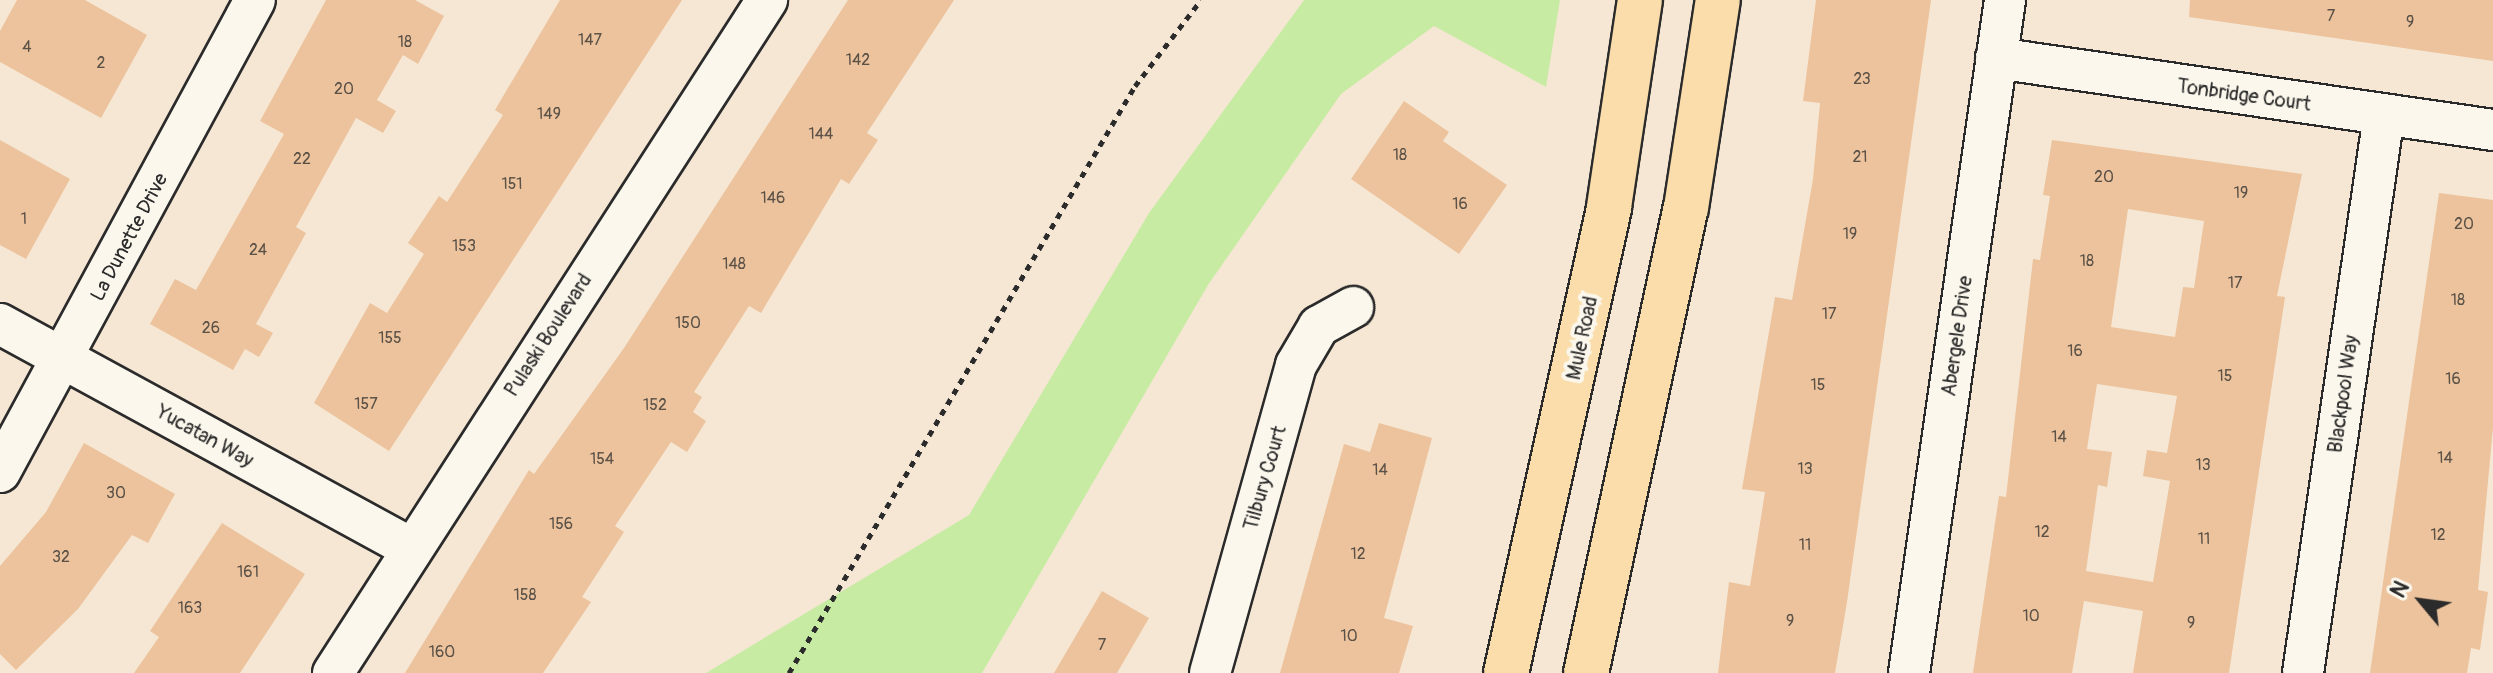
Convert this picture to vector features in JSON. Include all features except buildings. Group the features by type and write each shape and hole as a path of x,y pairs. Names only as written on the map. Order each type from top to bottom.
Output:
{"main road":[{"name":"Mule Road","path":"1506,673 1606,223 1640,0"},
{"path":"1586,673 1686,208 1718,0"}],"street":[{"name":"La Dunette Drive","path":"0,472 64,359 255,0"},
{"name":"Pulaski Boulevard","path":"333,673 409,547 767,0"},
{"name":"Abergele Drive","path":"1909,673 2005,0"},
{"name":"Tonbridge Court","path":"1996,58 2493,130"},
{"name":"Blackpool Way","path":"2303,673 2384,115"},
{"name":"Tilbury Court","path":"1210,673 1296,365 1319,326 1353,307"},
{"name":"Yucatan Way","path":"0,324 409,547"}],"path":[{"path":"789,673 1135,86 1201,0"}],"green space":[{"path":"1304,0 1560,0 1546,87 1434,26 1341,94 1208,285 982,673 706,673 969,515 1149,213"}]}
